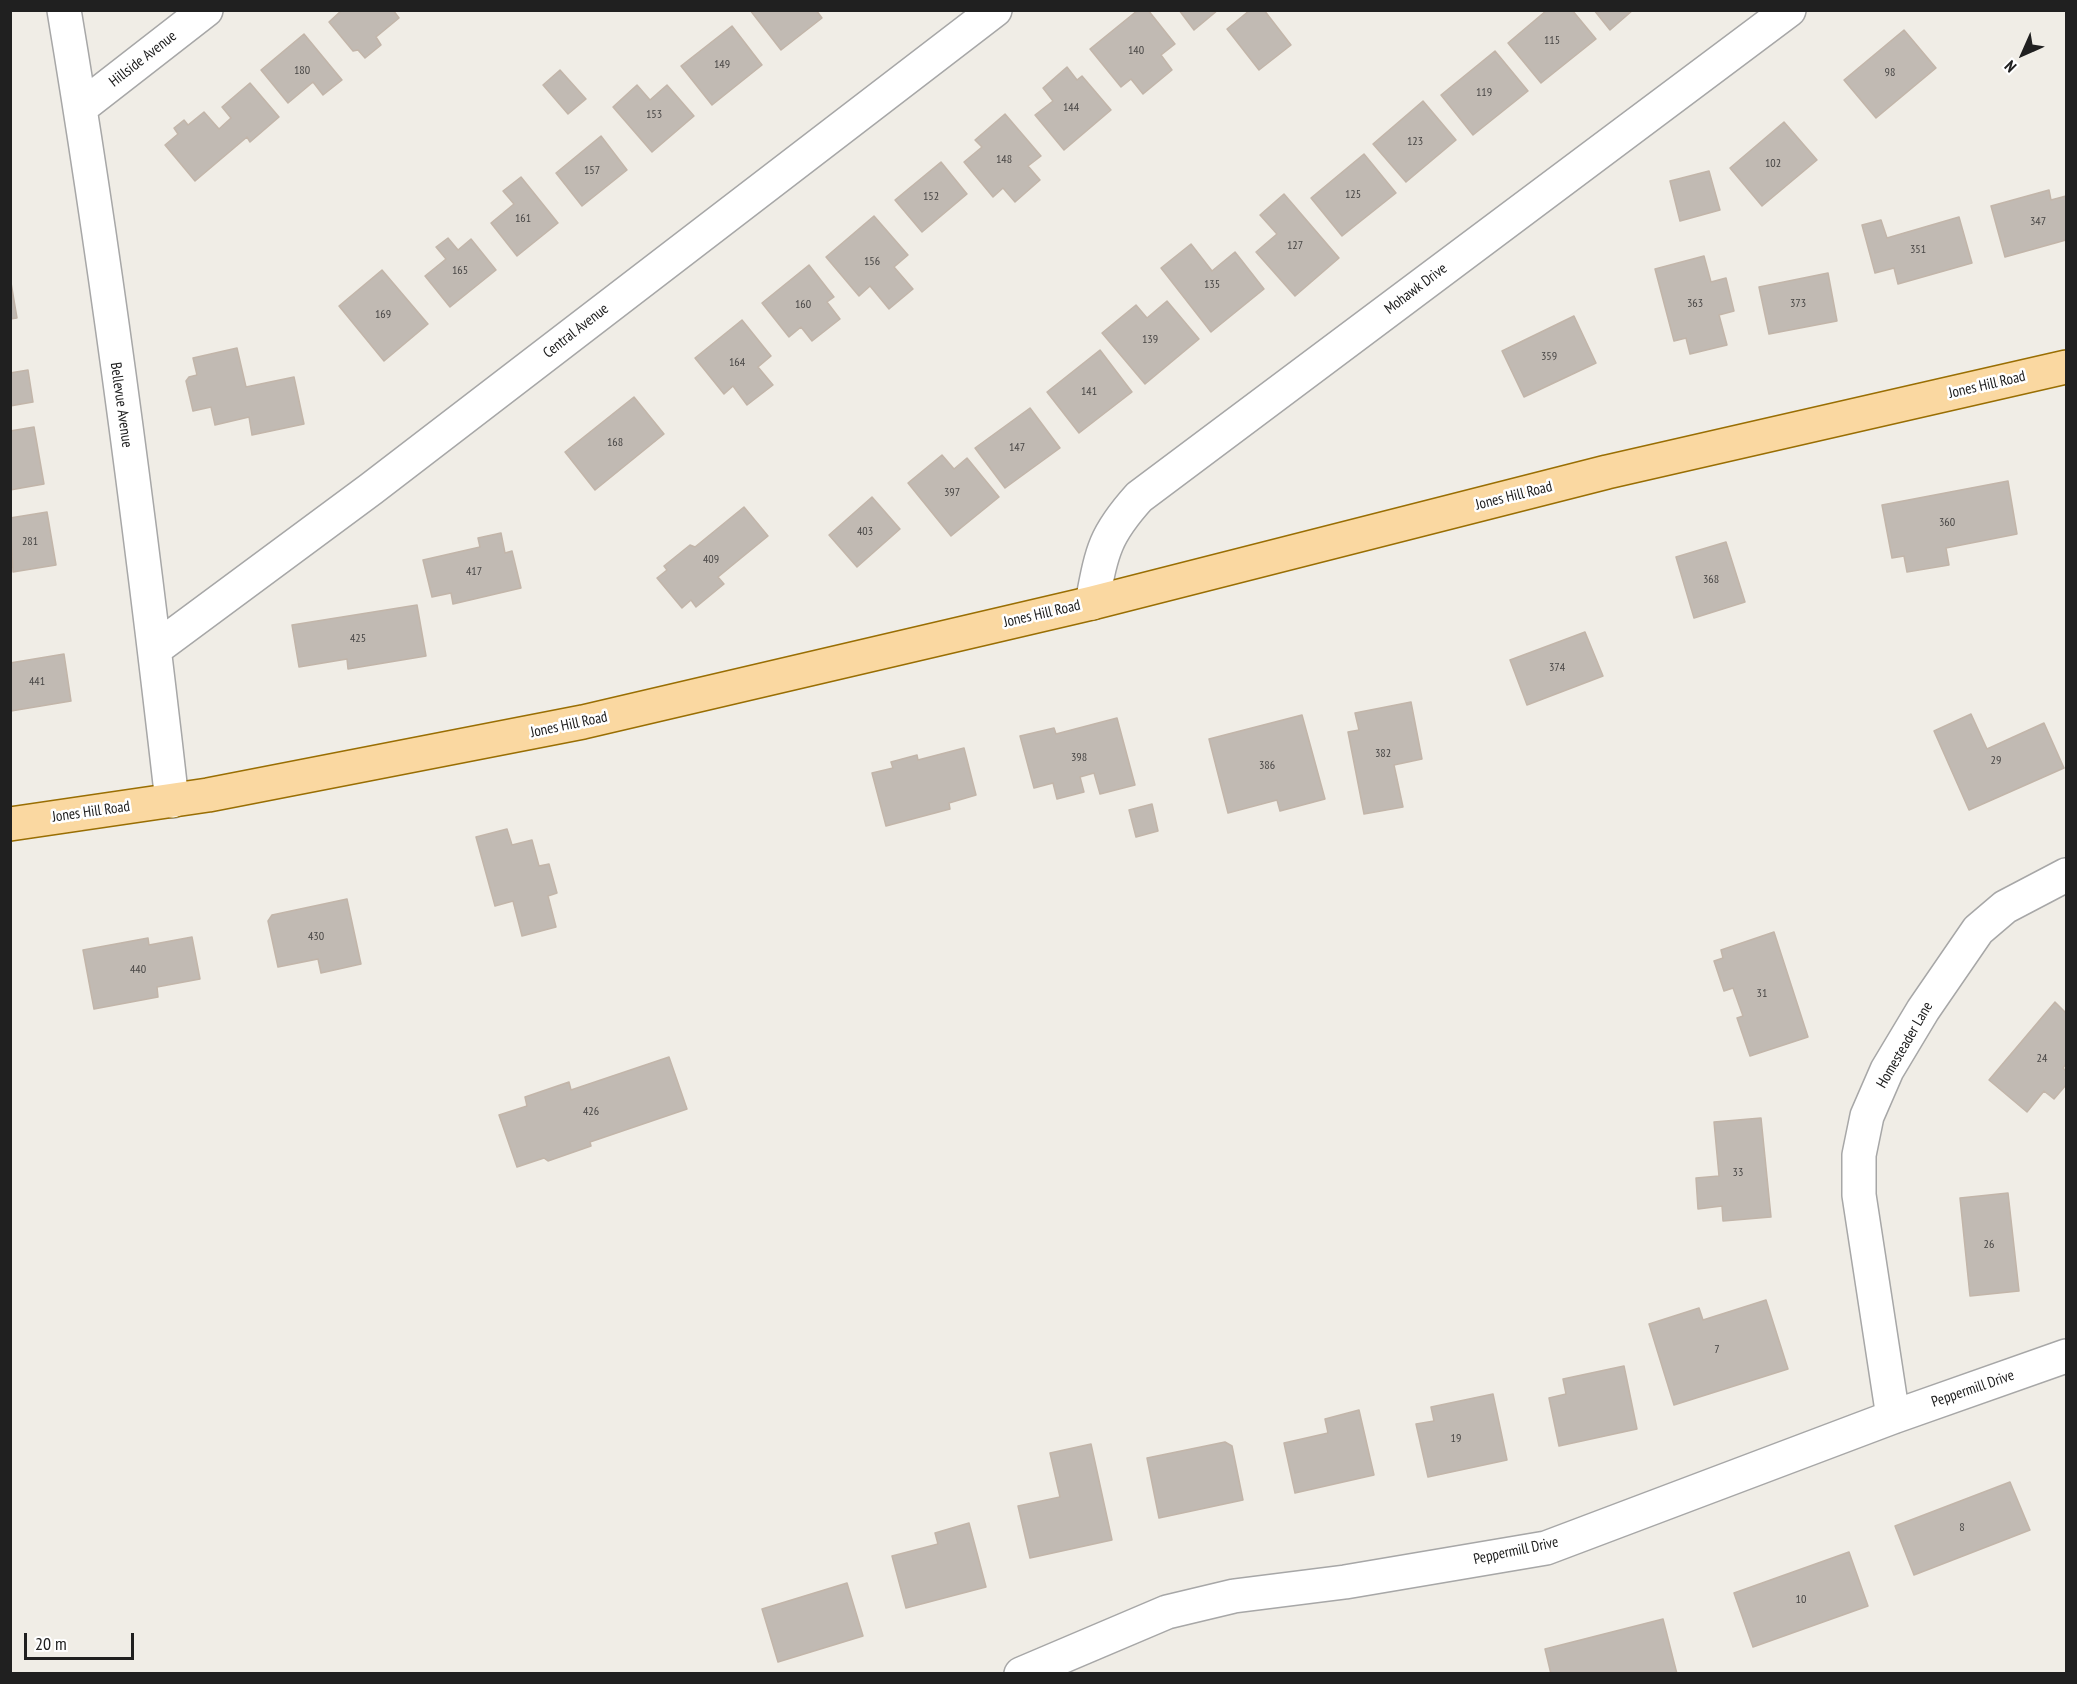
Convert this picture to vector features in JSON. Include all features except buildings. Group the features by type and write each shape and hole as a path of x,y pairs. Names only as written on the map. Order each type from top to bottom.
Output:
{"main road":[{"name":"Jones Hill Road","path":"10,824 172,801 321,775 583,722 1092,603 1607,472 2067,367"}],"street":[{"name":"Bellevue Avenue","path":"64,10 80,108 155,649 172,801"},
{"name":"Hillside Avenue","path":"80,108 206,10"},
{"name":"Central Avenue","path":"155,649 371,489 995,10"},
{"name":"Mohawk Drive","path":"1092,603 1101,554 1115,524 1139,497 1789,10"},
{"name":"Homesteader Lane","path":"1893,1417 1859,1195 1859,1155 1867,1116 1887,1070 1923,1010 1978,930 2005,907 2067,875"},
{"name":"Peppermill Drive","path":"1021,1674 1167,1612 1234,1596 1345,1582 1546,1548 1893,1417 2067,1356"}]}
